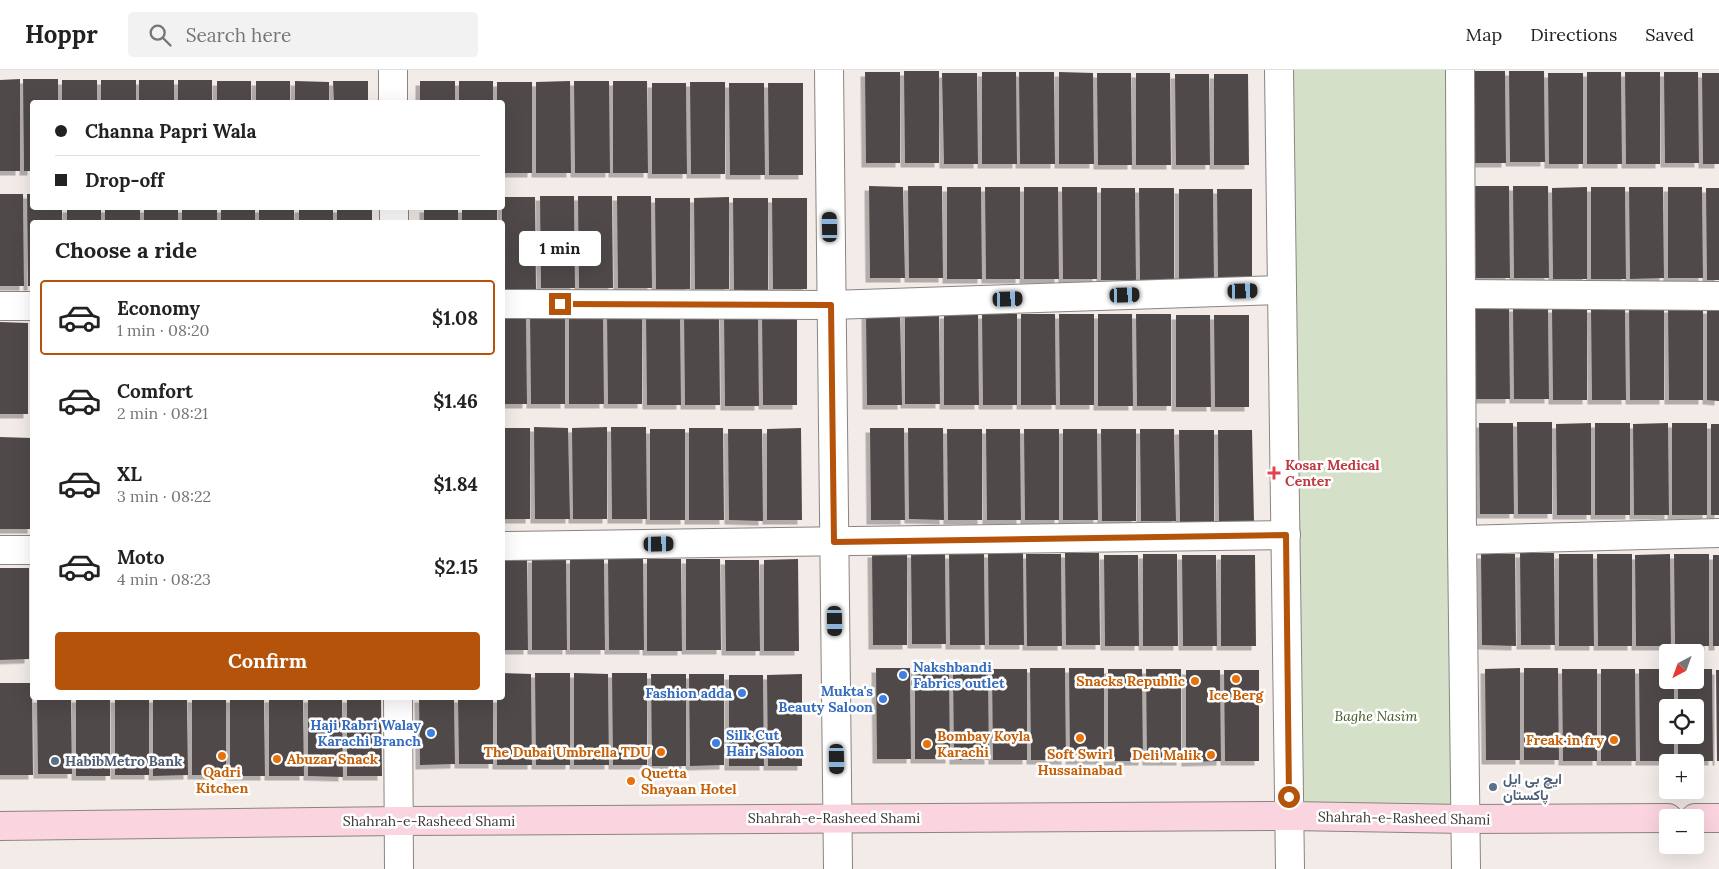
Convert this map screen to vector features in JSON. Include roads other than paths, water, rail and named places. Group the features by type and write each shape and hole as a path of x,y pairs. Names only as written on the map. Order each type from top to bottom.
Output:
{"street":[{"path":"393,70 393,100"},
{"path":"829,70 838,869"},
{"path":"1279,70 1290,869"},
{"path":"1460,70 1462,540 1466,869"},
{"path":"505,304 831,305 1282,290"},
{"path":"1462,294 1719,296"},
{"path":"0,306 30,306"},
{"path":"1462,540 1719,533"},
{"path":"505,546 1286,535"},
{"path":"0,550 30,550"},
{"path":"398,700 399,869"},
{"name":"Shahrah-e-Rasheed Shami","path":"0,826 399,820 1290,816 1465,819 1659,818"},
{"path":"1704,818 1719,818"}],"place":[{"name":"Kosar Medical Center","path":"1274,473"},
{"name":"Nakshbandi Fabrics outlet","path":"903,675"},
{"name":"Ice Berg","path":"1236,679"},
{"name":"Snacks Republic","path":"1195,681"},
{"name":"Fashion adda","path":"742,693"},
{"name":"Mukta's Beauty Saloon","path":"883,699"},
{"name":"Haji Rabri Walay Karachi Branch","path":"431,733"},
{"name":"Soft Swirl Hussainabad","path":"1080,738"},
{"name":"Freak in fry","path":"1614,740"},
{"name":"Silk Cut Hair Saloon","path":"716,743"},
{"name":"Bombay Koyla Karachi","path":"927,744"},
{"name":"The Dubai Umbrella TDU","path":"661,752"},
{"name":"Deli Malik","path":"1211,755"},
{"name":"Qadri Kitchen","path":"222,756"},
{"name":"Abuzar Snack","path":"277,759"},
{"name":"HabibMetro Bank","path":"55,761"},
{"name":"Quetta Shayaan Hotel","path":"631,781"},
{"name":"ایچ بی ایل پاکستان","path":"1493,787"}],"park label":[{"name":"Baghe Nasim","path":"1376,716"}]}
